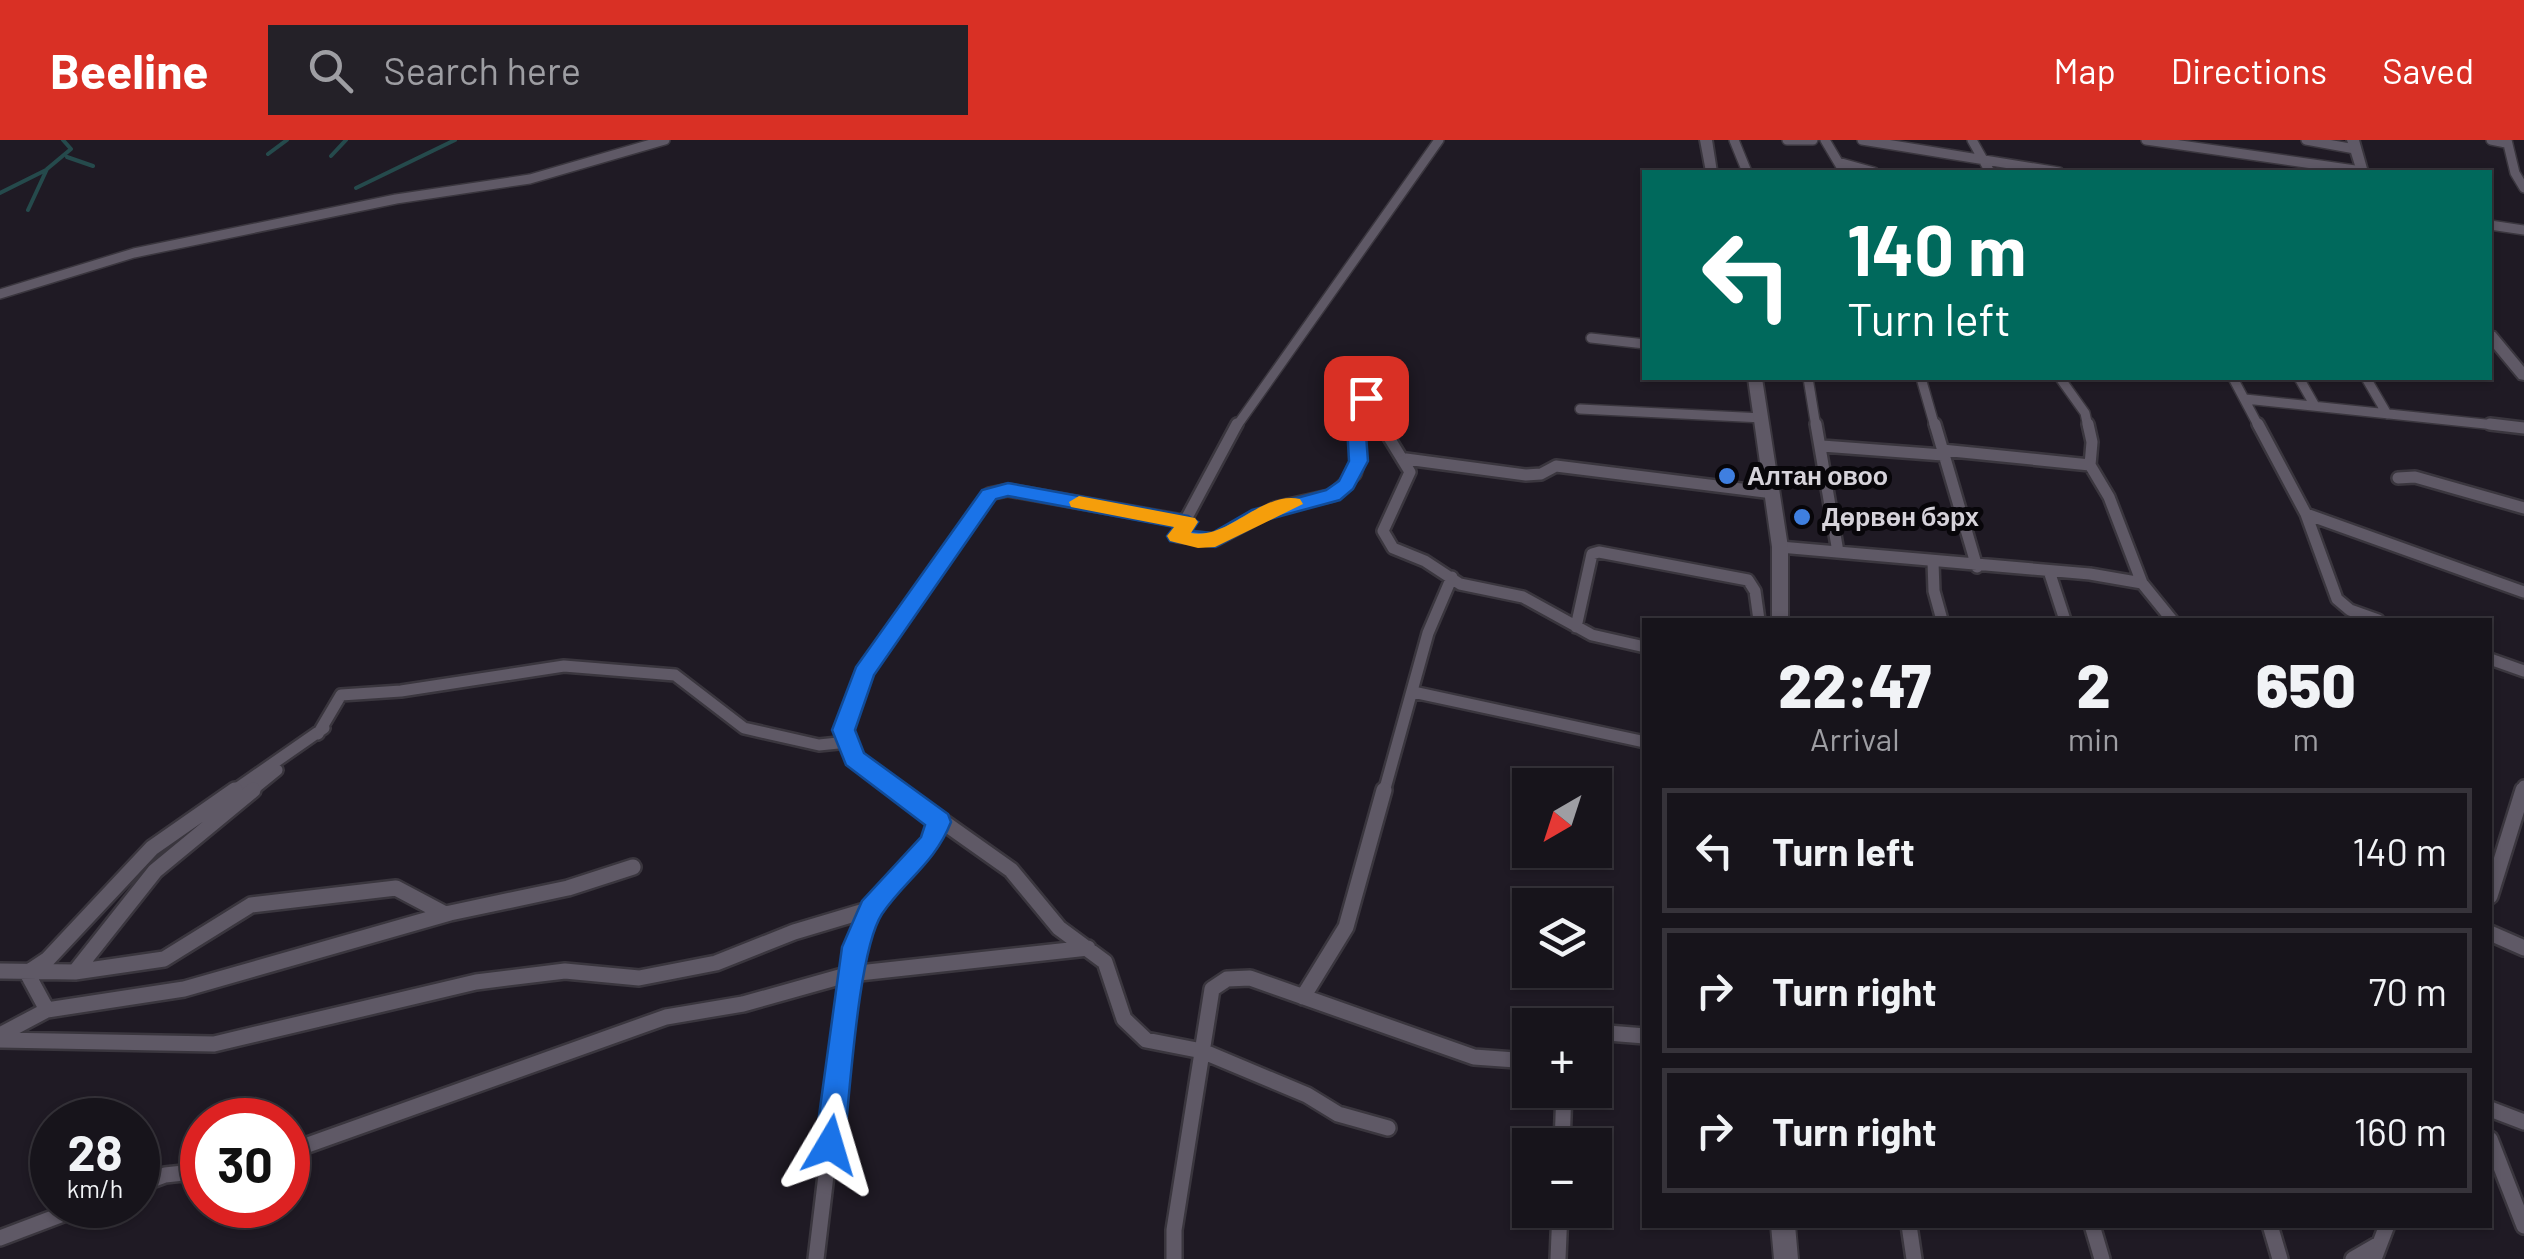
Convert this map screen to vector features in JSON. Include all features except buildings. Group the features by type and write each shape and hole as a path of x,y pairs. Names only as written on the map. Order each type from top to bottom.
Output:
{"main road":[{"path":"1706,140 1712,170"},
{"path":"2354,144 2361,170"},
{"path":"2492,337 2524,376"},
{"path":"1756,380 1780,547 1780,618"},
{"path":"1783,1228 1786,1259"}],"street":[{"path":"0,294 134,253 396,198 530,179 666,140"},
{"path":"1439,140 1243,414 1178,536 1215,540 1276,508 1333,495 1355,474 1359,461 1357,402 1374,398 1388,406 1382,428 1406,459 1410,472 1383,531 1384,539 1393,548 1460,584 1542,605 1592,635 1642,645"},
{"path":"1734,140 1746,170"},
{"path":"1787,140 1813,140"},
{"path":"1824,140 1843,170"},
{"path":"1862,140 2044,170"},
{"path":"1972,140 1988,170"},
{"path":"2146,140 2348,170"},
{"path":"2306,140 2354,144"},
{"path":"2491,140 2507,142 2514,173 2524,188"},
{"path":"1838,162 1867,170"},
{"path":"2492,225 2524,230"},
{"path":"1590,338 1642,344"},
{"path":"1808,380 1838,552"},
{"path":"1922,380 1976,567"},
{"path":"2061,380 2085,413 2092,442 2090,465 2109,497 2142,583 2170,618"},
{"path":"2234,380 2306,514 2337,599 2350,610 2372,618"},
{"path":"2300,380 2315,406"},
{"path":"2367,380 2387,414"},
{"path":"2245,399 2524,428"},
{"path":"1580,409 1762,418"},
{"path":"1822,446 2090,465"},
{"path":"1406,459 1526,475 1541,474 1556,466 1773,492"},
{"path":"2398,478 2415,477 2524,508"},
{"path":"1188,522 1008,490 989,494 864,672 844,730 854,759 1010,870 1059,928 1105,962 1124,1019 1146,1040 1202,1051 1307,1095 1338,1114 1388,1128"},
{"path":"2306,514 2524,592"},
{"path":"1780,547 2142,583"},
{"path":"1576,627 1592,554 1599,552 1748,580 1759,618"},
{"path":"1933,562 1934,592 1941,618"},
{"path":"2050,574 2064,618"},
{"path":"1302,997 1346,927 1438,604 1452,578"},
{"path":"2492,660 2524,670"},
{"path":"75,972 155,871 324,728 341,694 401,690 564,666 675,674 744,728 819,745 848,742"},
{"path":"1413,692 1642,741"},
{"path":"27,973 48,959 152,848 324,728"},
{"path":"2492,890 2524,786"},
{"path":"816,1259 855,947 871,909 930,842 939,822"},
{"path":"0,1038 47,1010 184,989 446,914 568,888 634,867"},
{"path":"0,972 75,972 164,959 251,905 396,888 446,914"},
{"path":"0,1038 214,1044 476,982 565,971 638,978 716,964 794,932 871,909"},
{"path":"2492,935 2524,948"},
{"path":"310,1144 666,1017 743,1004 850,974 1088,948"},
{"path":"27,973 47,1010"},
{"path":"1174,1259 1174,1230 1212,989 1227,978 1250,978 1474,1057 1512,1060"},
{"path":"1612,1033 1642,1036"},
{"path":"2492,1110 2524,1122"},
{"path":"2492,1144 2524,1226"},
{"path":"0,1238 30,1226"},
{"path":"1558,1259 1559,1228"},
{"path":"1909,1228 1914,1259"},
{"path":"2093,1228 2102,1259"},
{"path":"2271,1228 2280,1259"},
{"path":"2354,1259 2376,1251"}],"waterway":[{"path":"28,210 47,169 71,149 63,140"},
{"path":"268,154 287,140"},
{"path":"331,156 346,140"},
{"path":"356,188 455,140"},
{"path":"67,157 93,166"},
{"path":"0,193 46,170"}],"slow traffic":[{"path":"1079,502 1188,522 1178,536 1198,541 1215,540 1259,515 1293,504"}],"place":[{"name":"Алтан овоо","path":"1727,476"},
{"name":"Дөрвөн бэрх","path":"1802,517"}],"route":[{"path":"830,1145 855,947 871,909 930,842 939,822 854,759 844,730 864,672 989,494 1008,490 1188,522 1178,536 1215,540 1259,515 1333,495 1346,485 1359,461 1355,408 1357,402 1366,398"}]}
